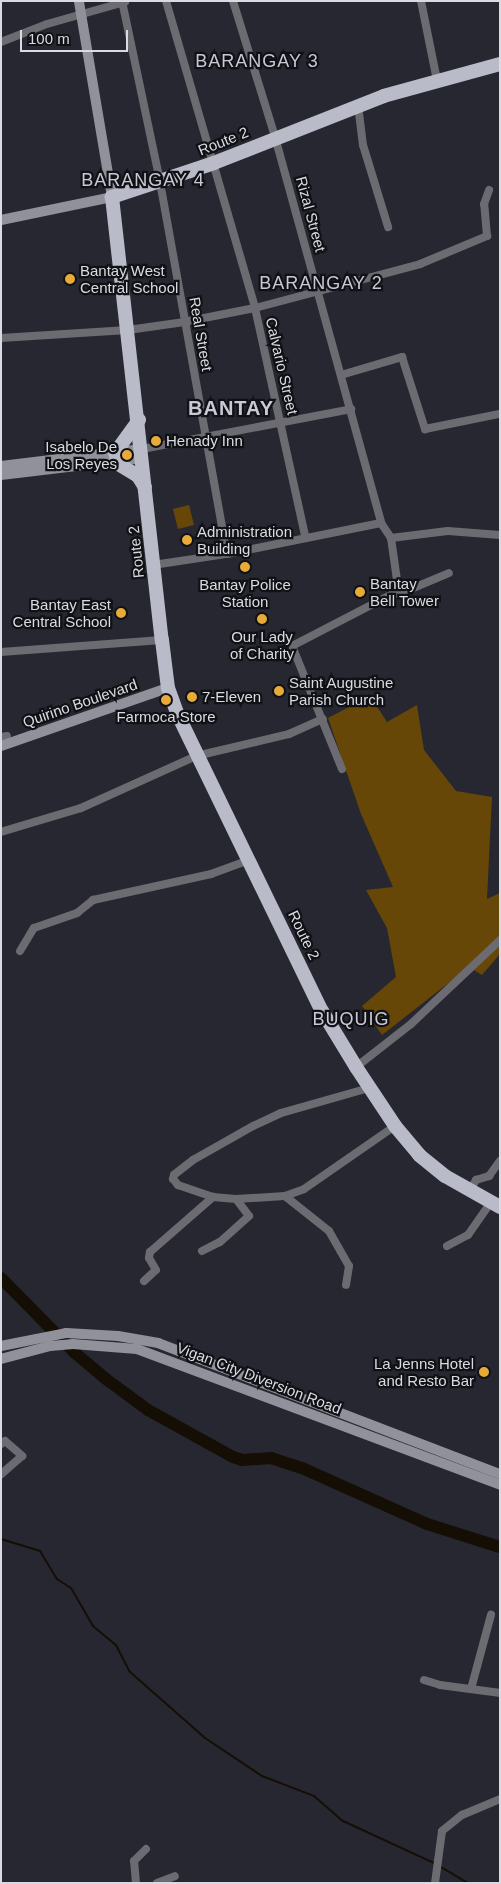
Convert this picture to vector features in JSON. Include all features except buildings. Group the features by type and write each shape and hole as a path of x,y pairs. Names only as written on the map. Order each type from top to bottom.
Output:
{"highway":[{"name":"Route 2","path":"495,1204 430,1165 394,1126 369,1088 322,1011 196,756 168,688 143,454 112,197 214,163 358,105 437,80 500,64"},
{"path":"139,420 115,458 138,476 146,490"}],"main road":[{"path":"1,220 112,197 79,1"},
{"path":"1,466 59,464 143,454"},
{"path":"1,475 59,464"},
{"name":"Quirino Boulevard","path":"1,746 168,688"},
{"name":"Vigan City Diversion Road","path":"1,1346 66,1333 118,1336 158,1343 500,1474"},
{"name":"Vigan City Diversion Road","path":"1,1359 50,1346 73,1344 116,1346 156,1355 500,1485"}],"street":[{"name":"Calvario Street","path":"166,1 255,308 282,423 305,536"},
{"name":"Rizal Street","path":"233,1 275,137 381,522 391,538"},
{"path":"421,1 437,80"},
{"path":"2,39 124,2"},
{"name":"Real Street","path":"124,2 160,182 227,554"},
{"path":"358,105 363,145 388,227"},
{"path":"1,338 128,330 184,322 255,308 420,264 481,240 489,232 484,209 488,190"},
{"path":"342,375 402,357 425,429 499,414"},
{"path":"143,454 206,438 350,409"},
{"path":"154,565 227,554 305,536 381,522"},
{"path":"398,592 391,538 448,531 500,536"},
{"path":"342,769 292,646 300,639 398,592 449,573"},
{"path":"1,652 162,640"},
{"path":"1,832 81,808 196,756 289,734 323,719"},
{"path":"20,950 34,928 77,913 93,900 211,874 249,860"},
{"path":"356,1067 411,1024 500,940"},
{"path":"369,1088 281,1114 253,1126 193,1160 174,1175 178,1185 213,1197 236,1199 285,1196 304,1189 394,1126"},
{"path":"470,1190 476,1180 489,1176 500,1161"},
{"path":"285,1196 329,1231 349,1266 346,1285"},
{"path":"144,1281 156,1270 149,1258 150,1252 213,1197"},
{"path":"202,1251 220,1242 249,1216 236,1199"},
{"path":"447,1246 468,1235 495,1204"},
{"path":"1,1444 5,1441 22,1456 1,1474"},
{"path":"471,1689 491,1615"},
{"path":"424,1680 500,1693"},
{"path":"435,1883 442,1831 462,1815 500,1799"},
{"path":"136,1883 134,1861 146,1849"},
{"path":"157,1883 175,1876"}],"shaded area":[{"path":"189,505 194,525 178,529 173,509"},
{"path":"370,696 387,722 417,705 424,750 456,791 492,797 487,899 500,893 500,954 482,975 469,967 382,1035 362,1006 396,977 387,928 366,890 393,887 361,814 328,718"}],"waterway":[{"path":"1,1278 75,1353 106,1379 148,1410 233,1457 242,1460 271,1458 302,1468 427,1524 500,1547"},
{"path":"1,1539 40,1551 57,1579 71,1588 93,1626 116,1645 129,1671 205,1738 262,1776 314,1796 343,1821 434,1863"},
{"path":"441,1867 468,1883"}],"place":[{"name":"Bantay West Central School","path":"70,279"},
{"name":"Henady Inn","path":"156,441"},
{"name":"Isabelo De Los Reyes","path":"127,455"},
{"name":"Administration Building","path":"187,540"},
{"name":"Bantay Police Station","path":"245,567"},
{"name":"Bantay Bell Tower","path":"360,592"},
{"name":"Bantay East Central School","path":"121,613"},
{"name":"Our Lady of Charity","path":"262,619"},
{"name":"Saint Augustine Parish Church","path":"279,691"},
{"name":"7-Eleven","path":"192,697"},
{"name":"Farmoca Store","path":"166,700"},
{"name":"La Jenns Hotel and Resto Bar","path":"484,1372"}],"district":[{"name":"BARANGAY 3","path":"257,61"},
{"name":"BARANGAY 4","path":"143,180"},
{"name":"BARANGAY 2","path":"321,283"},
{"name":"BANTAY","path":"231,408"},
{"name":"BUQUIG","path":"351,1019"}]}
